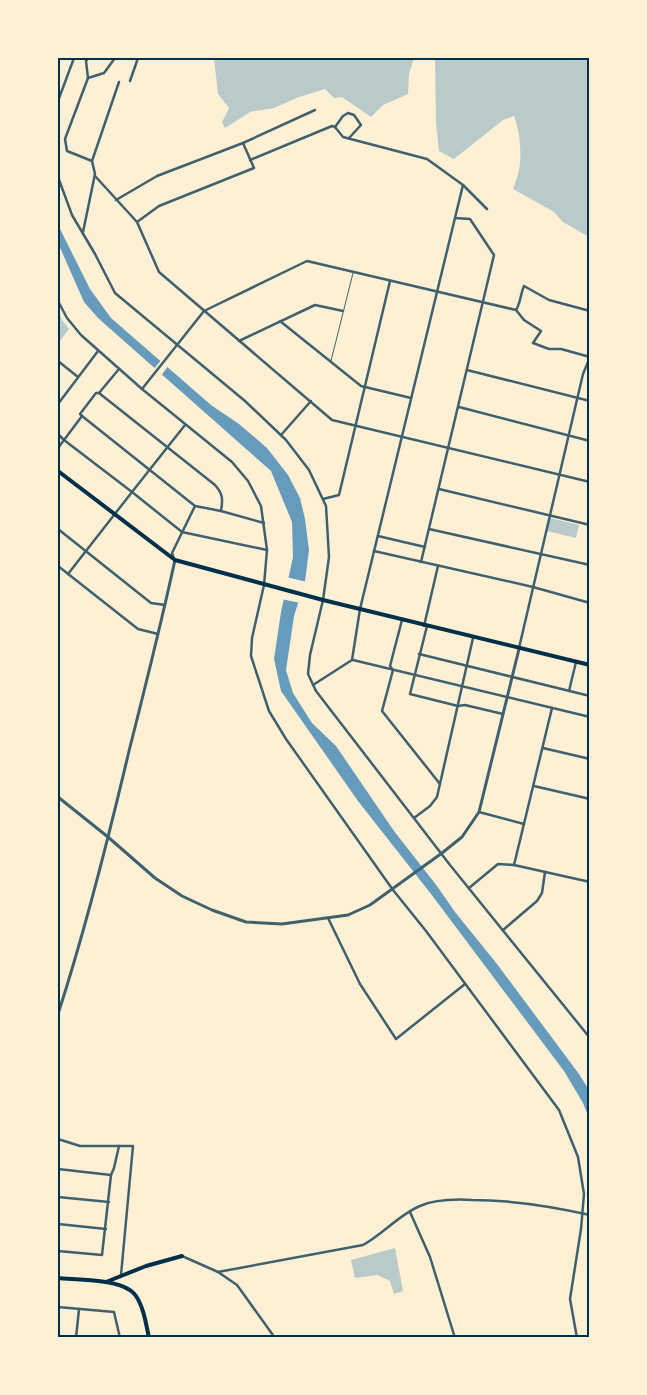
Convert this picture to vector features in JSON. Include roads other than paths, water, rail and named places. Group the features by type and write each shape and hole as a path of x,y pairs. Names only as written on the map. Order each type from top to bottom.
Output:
{"main road":[{"path":"58,471 174,560 321,600 590,665"},
{"path":"106,1282 146,1266 182,1256"},
{"path":"58,1278 106,1282 127,1288 135,1295 144,1313 149,1338"}],"street":[{"path":"58,101 74,58"},
{"path":"88,58 86,61 88,78 65,139 67,152 92,161"},
{"path":"88,78 104,73 115,58"},
{"path":"130,81 138,58"},
{"path":"83,233 95,176 92,161 118,82"},
{"path":"116,200 157,176 243,142 315,110"},
{"path":"250,160 335,126 343,116 348,114 354,115 361,125 349,138"},
{"path":"335,126 343,137 427,159 463,185 487,209"},
{"path":"137,222 159,206 254,168 243,142"},
{"path":"95,176 137,222 159,272 332,420 590,482"},
{"path":"58,177 72,215 115,293 244,401 281,435 309,470 326,506 329,557 308,674 316,691 440,854 590,1038"},
{"path":"352,660 360,609 463,185"},
{"path":"421,562 494,255 470,219 454,218"},
{"path":"58,797 155,878 182,896 212,910 246,922 282,924 348,915 370,905 393,890 462,837 479,812 577,398 583,374 590,357 561,349 549,350 533,343 541,331 524,320 516,310 307,261 204,311 142,389"},
{"path":"322,499 340,495 390,281"},
{"path":"516,310 520,304 520,295 524,286 549,300 590,311"},
{"path":"58,300 67,318 98,351 232,462 244,476 261,506 267,550 266,585 252,638 251,656 262,694 269,711 286,739 393,890 426,930 560,1110 578,1157 584,1194 583,1214 570,1299 577,1338"},
{"path":"240,341 315,305 343,311"},
{"path":"280,321 361,386 411,398"},
{"path":"58,404 59,398 98,351"},
{"path":"58,361 78,377"},
{"path":"58,448 82,416 80,414 96,393 99,393 119,369"},
{"path":"467,370 590,401"},
{"path":"99,393 221,492 223,498 221,511"},
{"path":"281,435 311,402"},
{"path":"459,407 590,441"},
{"path":"82,416 195,506 264,523"},
{"path":"68,574 185,425"},
{"path":"58,434 182,532 267,550"},
{"path":"439,489 590,525"},
{"path":"58,1014 76,959 108,837 165,605 174,560 172,553 195,506"},
{"path":"429,528 590,565"},
{"path":"58,529 151,603 165,605"},
{"path":"378,536 425,547"},
{"path":"374,551 590,603"},
{"path":"58,566 138,629 158,634"},
{"path":"438,566 410,694 458,706 465,705 503,714"},
{"path":"402,620 390,666 393,670 382,711 440,784"},
{"path":"414,818 430,806 436,797 473,638"},
{"path":"419,654 590,696"},
{"path":"313,684 352,660 590,717"},
{"path":"569,691 576,662"},
{"path":"514,865 552,708"},
{"path":"543,748 590,759"},
{"path":"534,786 590,799"},
{"path":"479,812 524,824"},
{"path":"469,888 498,864 514,865 590,882"},
{"path":"503,930 538,901 542,893 544,872"},
{"path":"328,918 360,984 396,1039 465,984"},
{"path":"58,1139 80,1146 133,1146 121,1276"},
{"path":"58,1251 102,1255 111,1174 119,1146"},
{"path":"58,1170 111,1174"},
{"path":"58,1197 109,1202"},
{"path":"218,1272 363,1245 420,1206 448,1199 513,1201 550,1206 589,1215"},
{"path":"410,1212 430,1257 455,1338"},
{"path":"58,1224 106,1229"},
{"path":"182,1256 218,1272 237,1285 275,1338"},
{"path":"58,1307 114,1312 120,1338"},
{"path":"76,1338 79,1309"}],"lane":[{"path":"331,362 353,272"}],"water":[{"path":"58,225 90,289 111,318 211,405 239,424 267,448 288,475 300,498 309,550 305,581 294,616 286,670 293,693 312,723 336,746 394,831 579,1074 589,1090 589,1118 583,1103 564,1071 431,894 358,801 281,691 274,659 281,612 293,557 292,522 271,471 98,318 84,302 58,243"}]}
